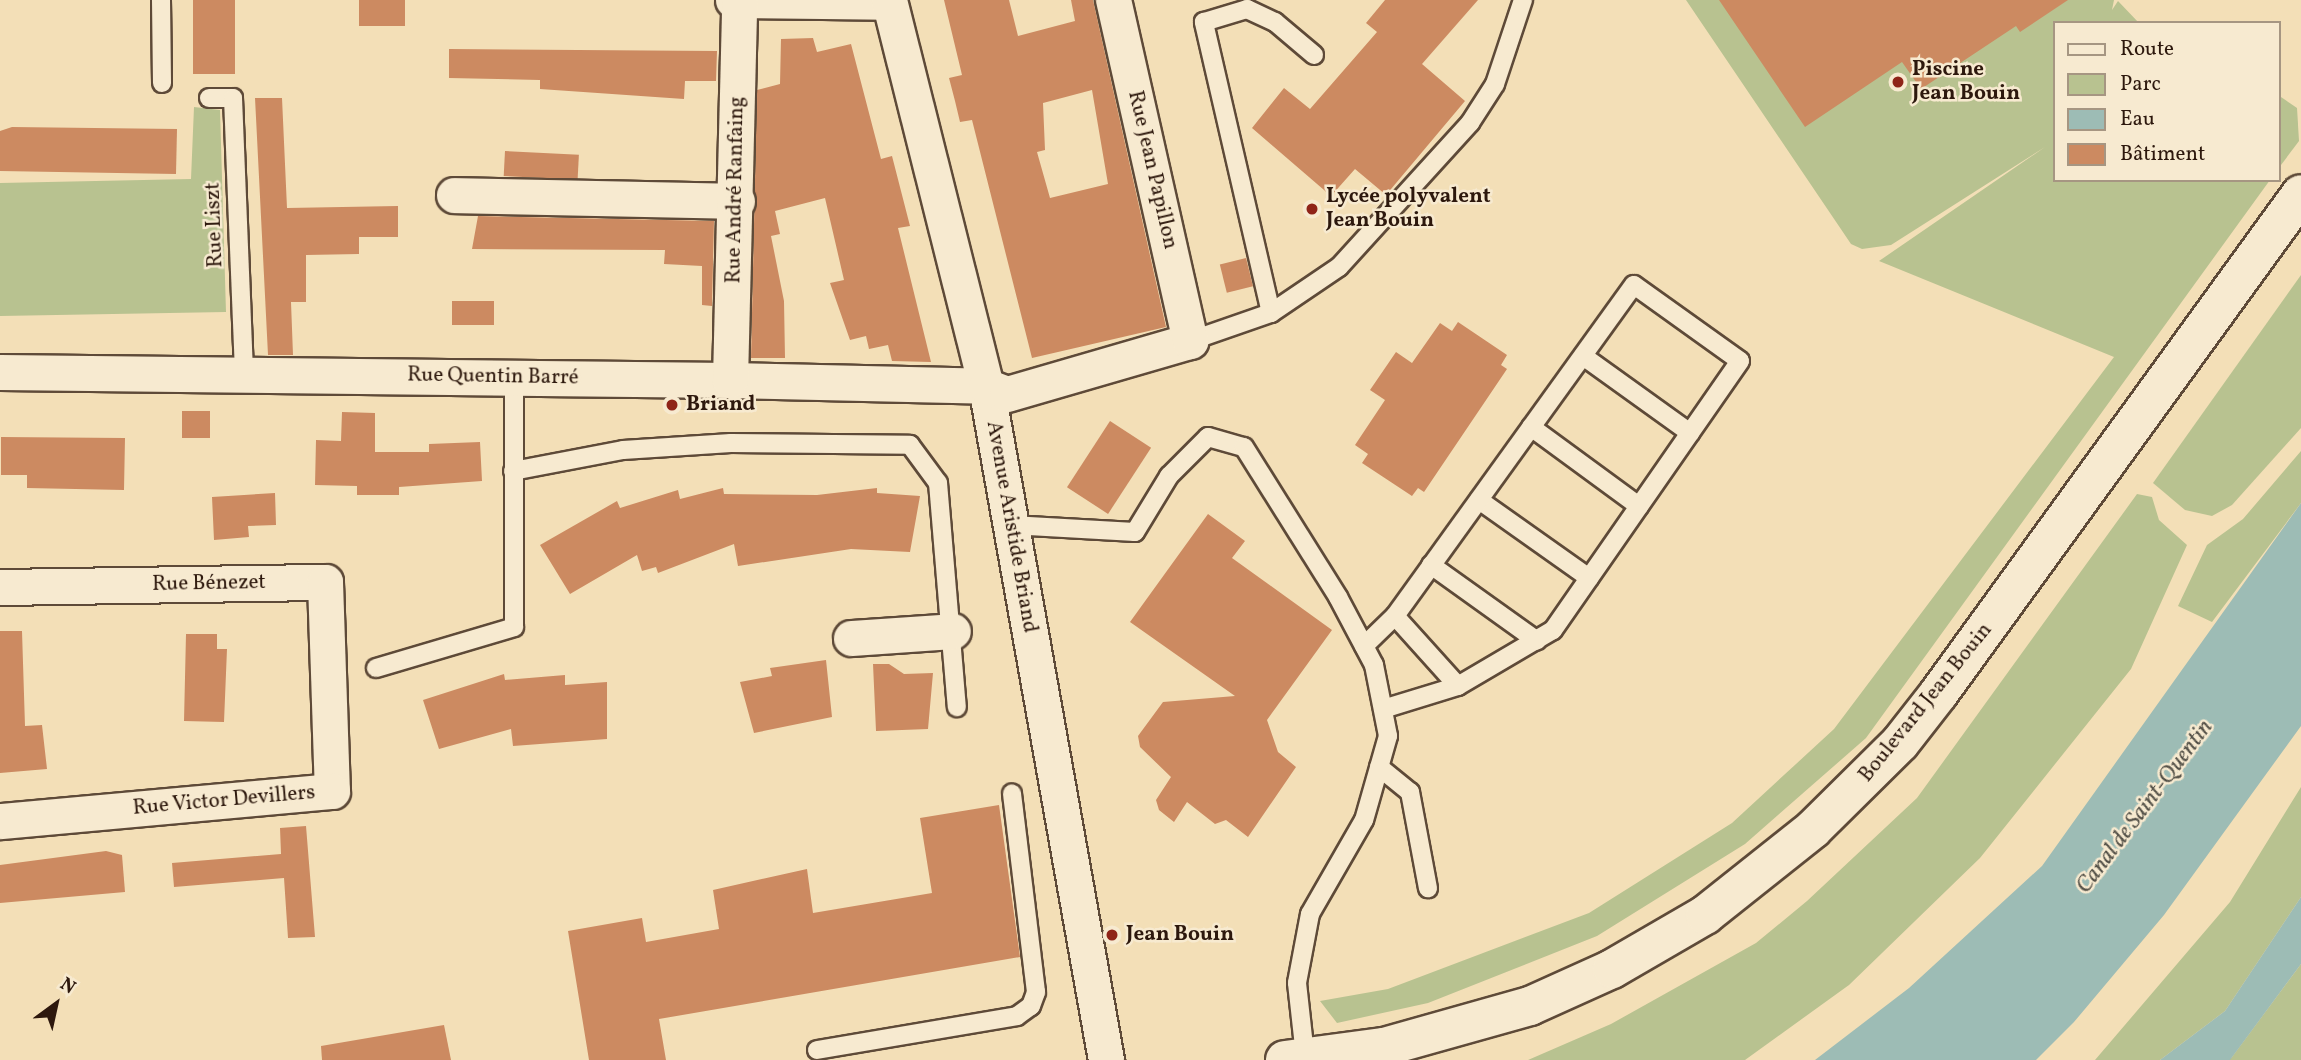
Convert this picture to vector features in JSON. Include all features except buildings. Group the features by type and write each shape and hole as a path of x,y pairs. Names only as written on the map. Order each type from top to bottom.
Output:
{"street":[{"path":"733,0 889,1"},
{"name":"Rue André Ranfaing","path":"730,380 737,201 739,0"},
{"name":"Rue Jean Papillon","path":"1113,0 1190,341"},
{"name":"Avenue Aristide Briand","path":"889,1 986,386 1106,1060"},
{"name":"Boulevard Jean Bouin","path":"1295,1058 1384,1047 1530,1006 1612,969 1705,915 1813,829 1892,751 1939,693 2301,194"},
{"path":"454,195 737,201"},
{"name":"Rue Quentin Barré","path":"0,372 730,380 986,386 1007,394 1190,341"},
{"name":"Rue Bénezet","path":"0,587 325,582 328,674"},
{"path":"852,638 953,632"},
{"name":"Rue Victor Devillers","path":"0,821 332,791 328,674"}],"lane":[{"path":"161,0 162,83"},
{"path":"1190,341 1271,313 1339,267 1470,123 1494,84 1523,0"},
{"path":"1271,313 1204,22 1247,9 1275,22 1314,55"},
{"name":"Rue Liszt","path":"209,98 233,98 244,374"},
{"path":"1364,646 1395,616 1634,285 1741,361 1553,630 1458,686 1383,709"},
{"path":"1583,356 1690,433"},
{"path":"376,668 514,627 514,377"},
{"path":"1531,427 1639,506"},
{"path":"1011,525 1135,532 1169,476 1208,437 1244,447 1364,646 1383,709 1388,736 1364,820 1310,914 1297,983 1295,1058"},
{"path":"513,471 623,450 731,443 910,445 938,483 953,632 957,707"},
{"path":"1479,499 1589,578"},
{"path":"1431,565 1537,641"},
{"path":"1395,616 1458,686"},
{"path":"1379,767 1410,792 1428,888"},
{"path":"817,1050 1017,1016 1031,1006 1036,992 1012,793"}],"green space":[{"path":"1686,0 2114,0 2112,10 2118,1 2137,21 2052,21 2052,182 2269,182 1866,738 1745,844 1597,936 1428,1003 1337,1023 1320,1001 1388,989 1589,913 1732,823 1834,729 2114,357 1879,261 2045,147 1891,245 1862,249 1851,244"},
{"path":"2280,96 2297,108 2299,141 2280,166"},
{"path":"194,107 220,110 226,312 0,316 0,183 191,179"},
{"path":"2301,275 2301,428 2232,505 2212,516 2185,510 2153,483"},
{"path":"2301,451 2301,503 2212,622 2178,606 2207,545 2243,519"},
{"path":"2137,494 2152,497 2159,520 2187,545 2131,669 1980,858 1849,985 1745,1060 1528,1060 1611,1024 1756,943 1807,901 1917,798"},
{"path":"2301,787 2301,897 2225,1011 2160,1060 2095,1060 2230,902"},
{"path":"2301,964 2301,1060 2229,1060 2232,1057"}],"water":[{"name":"Canal de Saint-Quentin","path":"2301,503 2301,726 2164,915 2074,1022 2036,1060 1815,1060 1909,988 2042,866"},
{"path":"2301,897 2301,964 2230,1060 2160,1060 2225,1011"}],"place":[{"name":"Piscine Jean Bouin","path":"1898,82"},
{"name":"Lycée polyvalent Jean Bouin","path":"1312,209"},
{"name":"Briand","path":"672,405"},
{"name":"Jean Bouin","path":"1112,935"}]}
